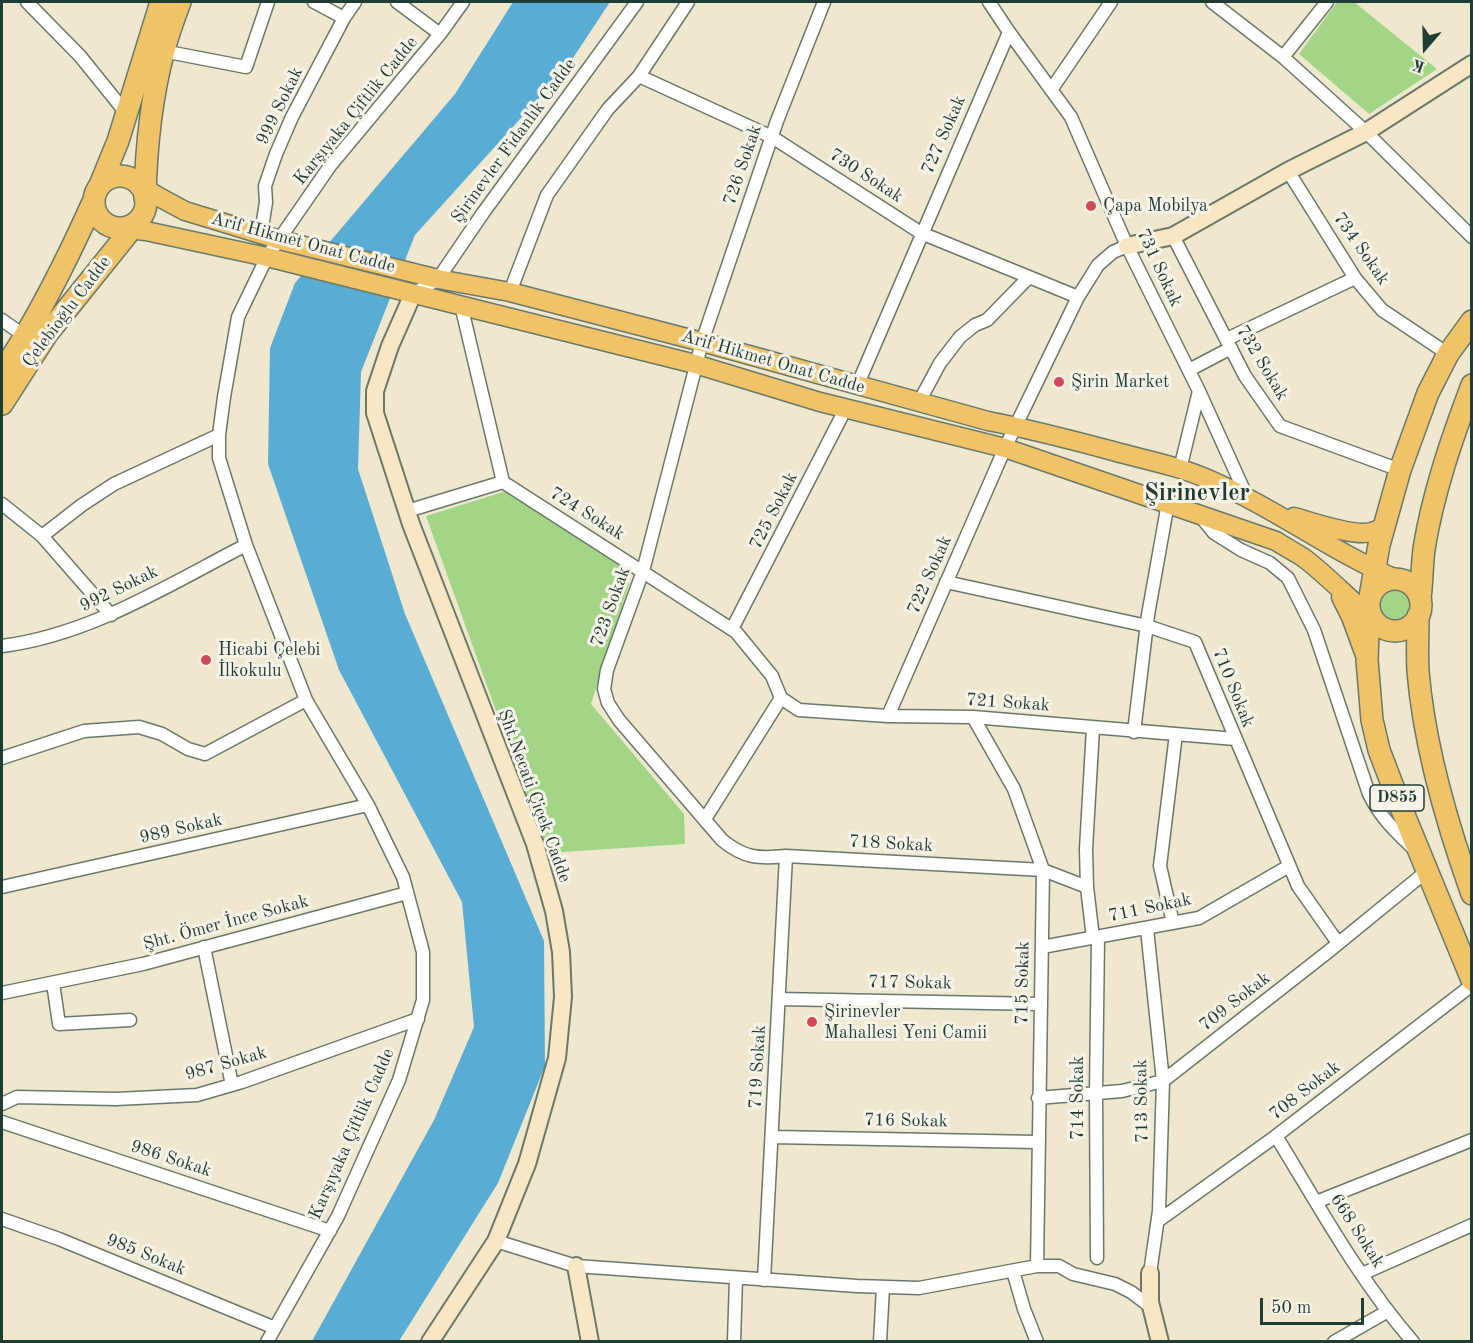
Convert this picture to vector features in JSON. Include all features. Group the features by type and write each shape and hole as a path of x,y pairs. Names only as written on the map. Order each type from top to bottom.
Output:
{"highway":[{"name":"Çelebioğlu Cadde","path":"2,372 26,337 70,252 97,193 118,141 161,2"},
{"path":"143,189 130,178 115,177 97,193 99,218 105,224 130,227 142,215 146,207 143,189 152,110 164,51 180,2"},
{"name":"Çelebioğlu Cadde","path":"2,404 47,333 130,227"},
{"name":"D855","path":"1472,321 1449,354 1428,393 1400,470 1384,526 1375,570 1367,661 1372,720 1379,750 1472,980"},
{"name":"D855","path":"1472,385 1453,435 1424,549 1419,608 1418,670 1433,758 1450,832 1472,894"},
{"path":"1396,579 1412,585 1419,608 1413,623 1398,630 1390,630 1371,610 1374,589 1388,580 1396,579"}],"main road":[{"name":"Arif Hikmet Onat Cadde","path":"143,189 185,211 288,242 438,279 510,292 988,421 1017,426 1180,469 1247,497 1331,547 1396,579"},
{"name":"Arif Hikmet Onat Cadde","path":"130,227 267,257 695,364 820,402 1005,448 1276,541 1302,557 1336,588 1371,610"},
{"path":"1271,510 1328,527 1353,531 1370,533 1384,526"},
{"path":"1336,588 1351,617 1367,661"}],"street":[{"path":"27,2 80,56 126,113"},
{"path":"164,51 246,67 268,2"},
{"path":"314,2 344,18"},
{"name":"999 Sokak","path":"261,234 266,202 265,186 276,154 292,117 344,18 355,2"},
{"path":"397,2 440,34"},
{"name":"Karşıyaka Çiftlik Cadde","path":"267,1341 338,1216 399,1080 423,1000 423,952 403,878 368,805 306,700 246,545 219,458 219,435 238,317 267,257 288,242 330,166 440,34 463,2"},
{"name":"Şirinevler Fidanlık Cadde","path":"406,293 438,279 483,213 637,2"},
{"path":"510,292 547,195 608,109 639,76 688,2"},
{"name":"726 Sokak","path":"702,342 772,137 824,2"},
{"name":"731 Sokak","path":"989,2 1071,117 1127,246 1189,370 1247,497"},
{"path":"1051,90 1111,2"},
{"path":"1212,2 1283,57 1366,132 1472,237"},
{"path":"1283,57 1327,2"},
{"name":"727 Sokak","path":"857,386 1009,32"},
{"path":"1127,246 1173,236 1288,171 1366,132 1471,65"},
{"name":"730 Sokak","path":"639,76 772,137 921,233 1078,297"},
{"name":"734 Sokak","path":"1288,171 1355,278 1382,310 1449,354"},
{"name":"732 Sokak","path":"1173,236 1245,376 1280,426 1400,470"},
{"name":"722 Sokak","path":"888,716 1005,448 1078,297 1098,265 1113,252 1127,246"},
{"path":"919,402 940,363 960,337 975,325 987,320 1029,277"},
{"path":"1189,370 1229,344 1355,278"},
{"name":"Şht.Necati Çiçek Cadde","path":"406,293 375,391 375,413 407,511 535,844 554,911 561,952 563,997 557,1058 527,1164 496,1241 430,1341"},
{"path":"407,511 503,482 461,305"},
{"path":"2,320 26,337"},
{"name":"723 Sokak","path":"702,342 643,571 607,670 604,689 608,703 619,720 705,819"},
{"path":"1180,469 1199,391"},
{"name":"725 Sokak","path":"732,629 846,408"},
{"path":"42,536 114,484 219,435"},
{"name":"724 Sokak","path":"503,482 732,629 772,676 781,698"},
{"path":"1134,732 1147,626 1168,503"},
{"path":"2,504 42,536 111,615"},
{"path":"1198,513 1214,533 1241,550 1270,563 1288,578 1314,630 1369,794 1377,810 1423,863"},
{"name":"992 Sokak","path":"2,646 30,643 67,633 111,615 246,545"},
{"name":"710 Sokak","path":"946,582 1147,626 1195,642 1298,886 1338,943"},
{"path":"705,819 781,698"},
{"name":"721 Sokak","path":"781,698 799,710 888,716 973,717 1235,739"},
{"path":"2,758 84,732 140,727 162,734 188,749 205,754 306,700"},
{"name":"715 Sokak","path":"973,717 1014,789 1043,870 1037,1266"},
{"name":"714 Sokak","path":"1093,728 1086,849 1087,887 1095,938 1097,1258"},
{"path":"1173,923 1160,866 1176,734"},
{"name":"989 Sokak","path":"2,887 368,805"},
{"name":"718 Sokak","path":"705,819 722,840 737,852 769,858 786,856 1043,870 1087,887"},
{"name":"719 Sokak","path":"764,1280 786,856"},
{"name":"709 Sokak","path":"1038,1098 1122,1091 1163,1081 1338,943 1423,863"},
{"name":"711 Sokak","path":"1042,947 1199,918 1289,866"},
{"name":"Şht. Ömer İnce Sokak","path":"2,993 143,964 407,893"},
{"name":"713 Sokak","path":"1147,929 1163,1081 1158,1221 1150,1273"},
{"path":"204,947 232,1085"},
{"path":"53,982 59,1024 130,1020"},
{"name":"708 Sokak","path":"1158,1221 1276,1136 1472,986"},
{"name":"717 Sokak","path":"779,999 1041,1004"},
{"name":"987 Sokak","path":"2,1104 17,1097 116,1099 196,1095 232,1085 418,1019"},
{"name":"986 Sokak","path":"2,1122 330,1231"},
{"name":"668 Sokak","path":"1276,1136 1362,1274 1413,1341"},
{"name":"716 Sokak","path":"773,1137 1038,1142"},
{"path":"1316,1202 1472,1140"},
{"name":"985 Sokak","path":"2,1219 59,1239 275,1328"},
{"path":"1362,1274 1472,1225"},
{"path":"496,1241 576,1266 883,1287 919,1288 1037,1266 1059,1266 1073,1274 1115,1284 1131,1292 1151,1307"},
{"path":"576,1266 590,1341"},
{"path":"1013,1271 1024,1309 1037,1341"},
{"path":"1150,1273 1151,1307 1160,1341"},
{"path":"734,1341 736,1278"},
{"path":"880,1341 883,1287"},
{"path":"1334,1341 1388,1311"}],"green space":[{"path":"1337,2 1354,2 1437,69 1369,114 1299,54"},
{"path":"506,491 620,564 629,584 591,704 684,814 685,844 547,853 426,516"},
{"path":"1395,589 1405,594 1410,604 1405,614 1395,619 1385,614 1380,604 1385,594"}],"water":[{"path":"513,2 610,2 567,67 415,235 361,372 358,469 405,614 544,941 545,1066 498,1183 399,1341 312,1341 434,1120 474,1027 462,902 339,670 268,464 270,348 295,283 455,94"}],"place":[{"name":"Çapa Mobilya","path":"1091,206"},
{"name":"Şirin Market","path":"1059,382"},
{"name":"Hicabi Çelebi İlkokulu","path":"206,660"},
{"name":"Şirinevler Mahallesi Yeni Camii","path":"812,1022"}],"district":[{"name":"Şirinevler","path":"1197,494"}]}
